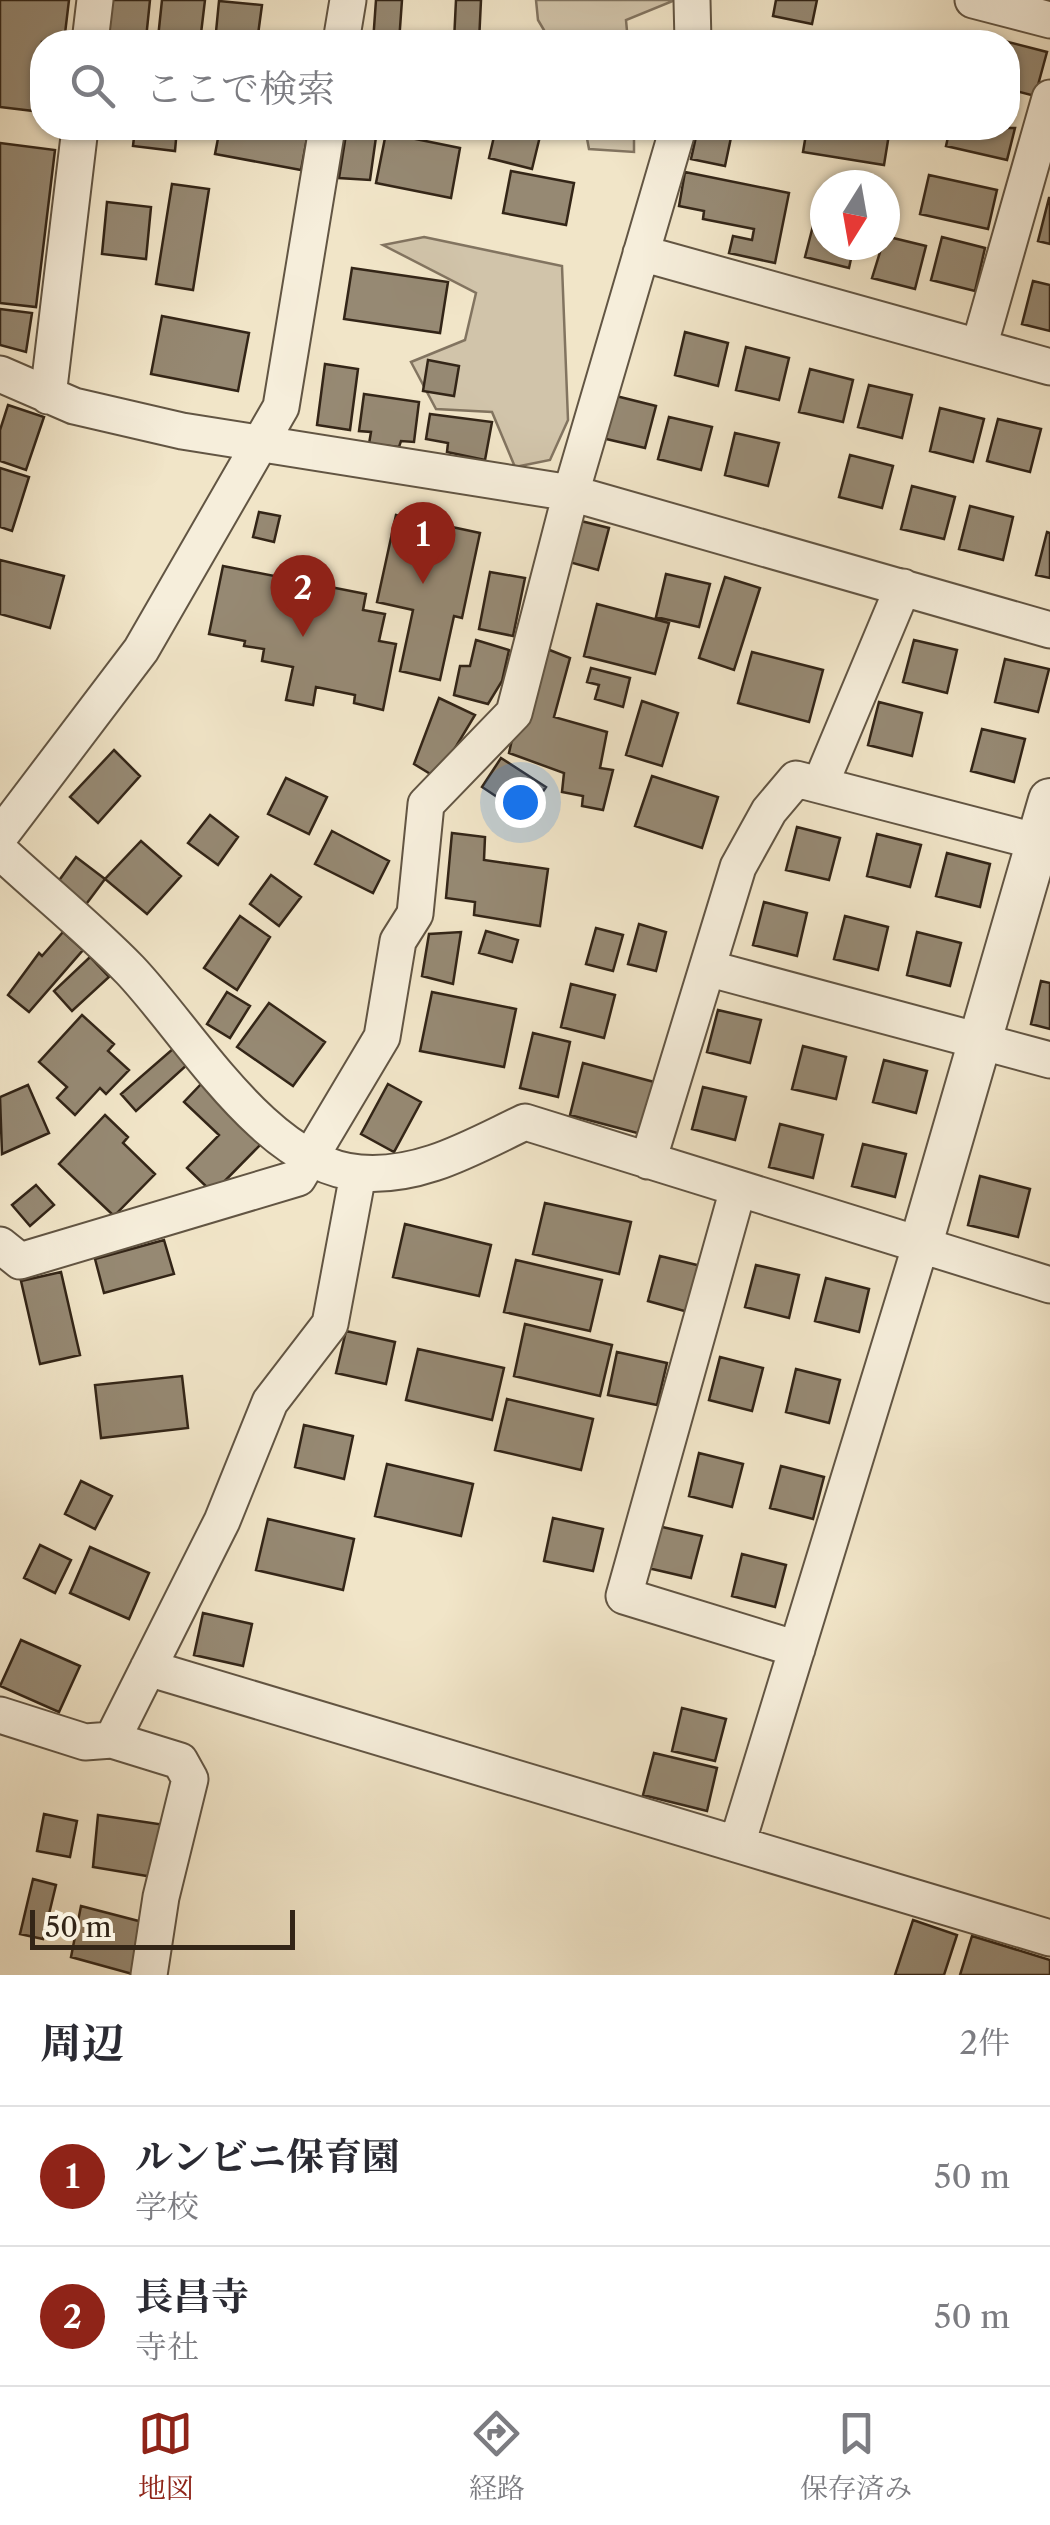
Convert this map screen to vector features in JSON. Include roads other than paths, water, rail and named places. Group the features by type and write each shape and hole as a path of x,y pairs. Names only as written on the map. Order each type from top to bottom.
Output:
{"street":[{"path":"91,30 94,0"},
{"path":"343,30 348,0"},
{"path":"692,0 693,30"},
{"path":"973,0 1050,20"},
{"path":"979,347 1050,98"},
{"path":"48,396 79,140"},
{"path":"0,836 141,650 281,408 325,140"},
{"path":"0,1246 20,1261 298,1178 382,1038 398,941 415,914 426,804 514,714 571,493 674,140"},
{"path":"641,252 1050,367"},
{"path":"0,374 48,396 182,431 571,493 1050,630"},
{"path":"820,785 903,588"},
{"path":"648,1161 738,868 769,812 796,779 1044,843"},
{"path":"737,1844 1044,843 1050,800"},
{"path":"0,851 129,970 259,1119 309,1159 358,1174 416,1172 525,1122 1050,1286"},
{"path":"708,968 1050,1060"},
{"path":"112,1740 222,1520 270,1402 330,1324 358,1174"},
{"path":"738,1189 624,1596 797,1649"},
{"path":"148,1668 1050,1938"},
{"path":"0,1715 85,1742 112,1740 180,1760 190,1779 161,1897 149,1975"}],"place":[{"name":"ルンビニ保育園","path":"423,584"},
{"name":"長昌寺","path":"303,637"}]}
